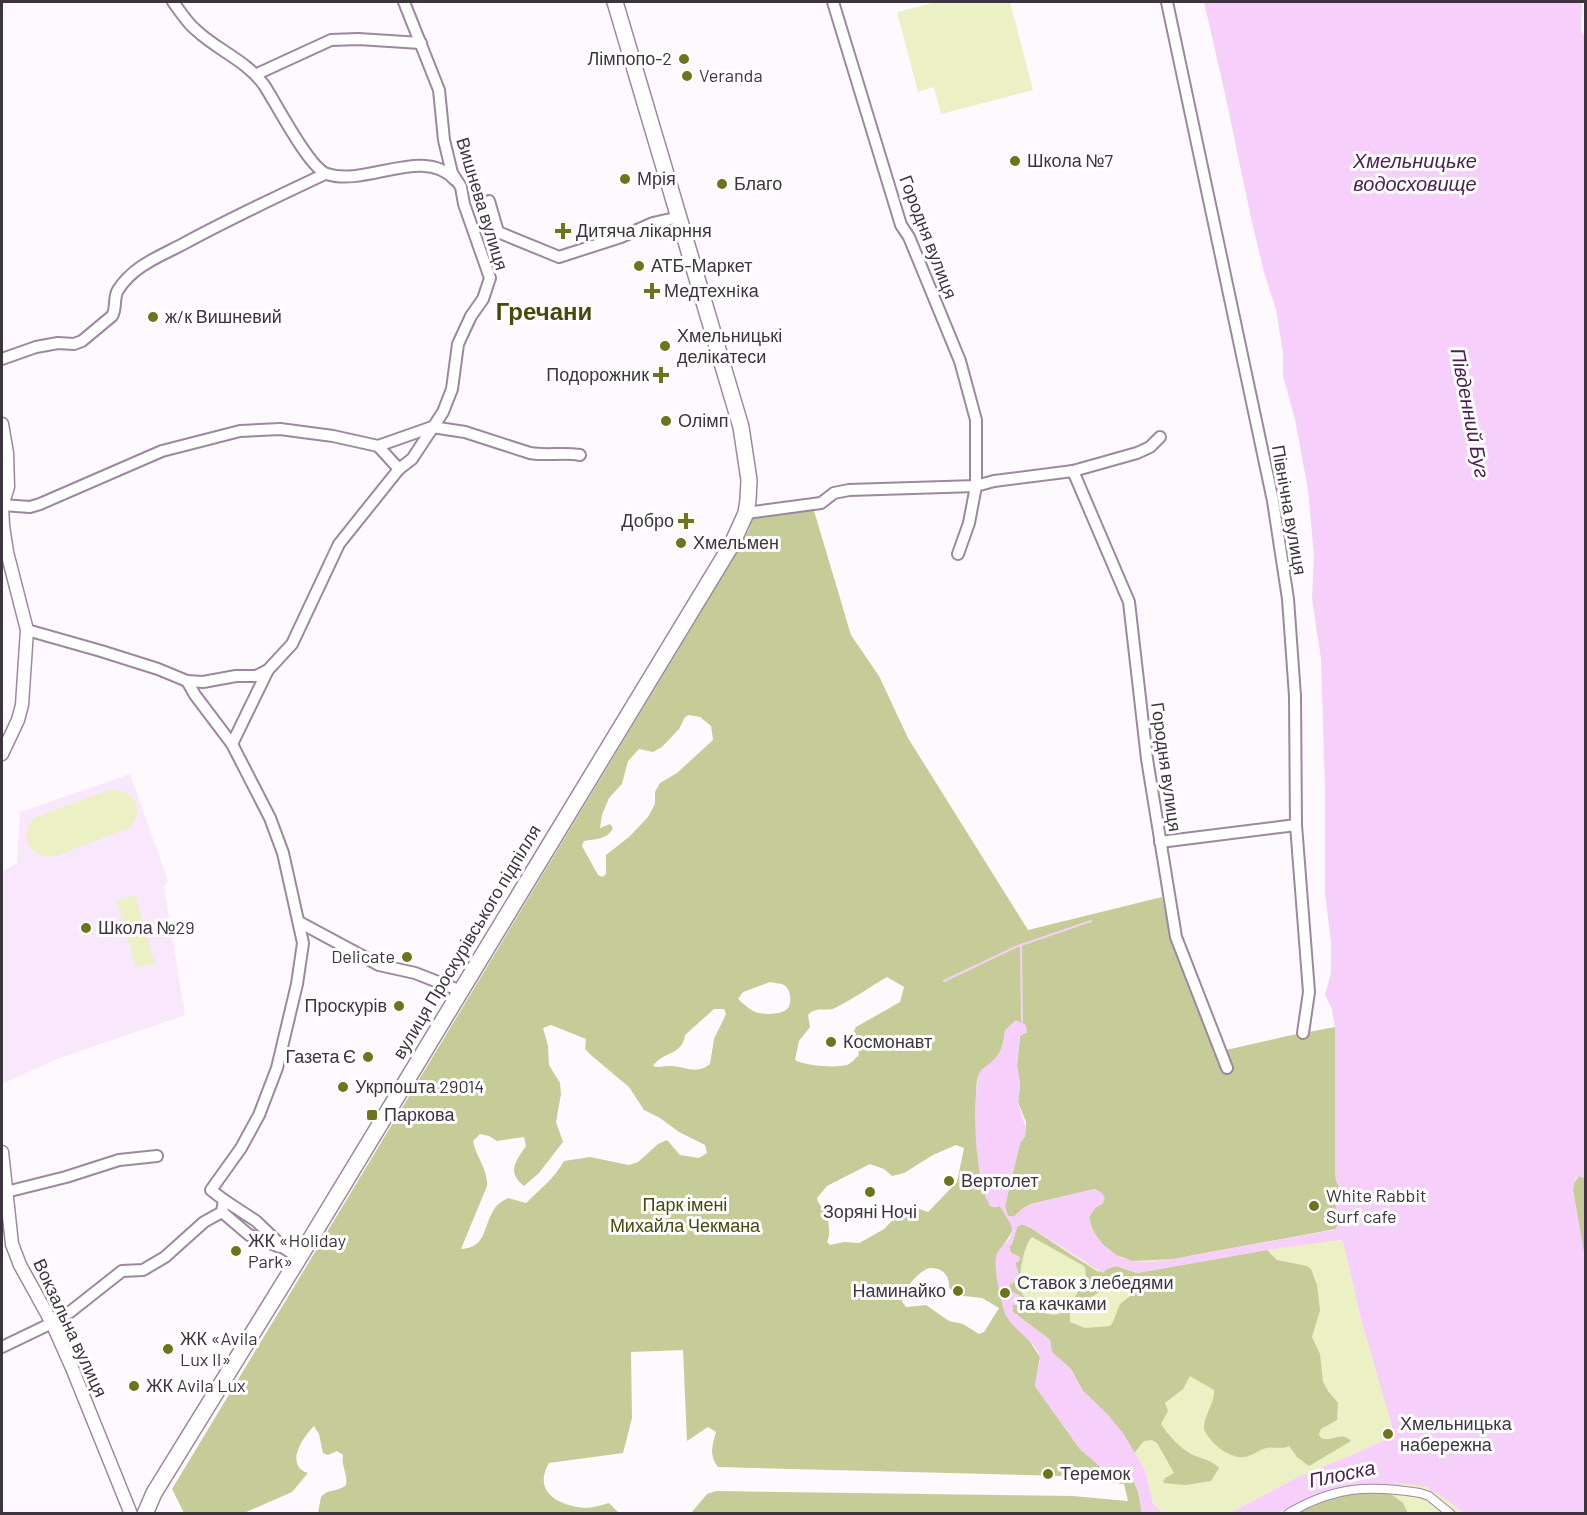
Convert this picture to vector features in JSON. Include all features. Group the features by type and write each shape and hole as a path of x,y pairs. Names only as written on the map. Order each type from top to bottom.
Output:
{"main road":[{"name":"вулиця Проскурівського підпілля","path":"145,1514 154,1492 299,1258 732,544 746,513 749,480 741,427 615,2"}],"street":[{"path":"173,2 194,30 257,74 296,138 316,167 325,174 339,176 372,174 408,166 437,167 450,174 461,187"},
{"name":"Вишнева вулиця","path":"232,744 268,670 292,644 339,544 399,470 412,459 443,412 452,389 458,344 471,316 483,299 490,278 464,204 461,187 452,173 444,140 439,90 404,2"},
{"name":"Городня вулиця","path":"833,2 902,225 960,361 976,420 976,486 969,523 958,554"},
{"name":"Північна вулиця","path":"1167,2 1273,501 1288,599 1295,696 1296,825 1309,992 1303,1033"},
{"path":"257,74 331,40 358,39 421,43"},
{"path":"2,359 36,346 58,343 74,344 82,341 112,316 118,290 150,259 248,209 325,174"},
{"path":"489,201 498,232 560,257 621,237 653,223 679,217"},
{"path":"2,424 7,453 8,488 2,506 2,526 27,630 22,705 18,720 2,754"},
{"path":"2,506 30,507 40,504 162,451 240,431 280,429 333,436 378,446 432,427 465,432 530,453 566,452 580,455"},
{"path":"746,513 821,503 834,493 849,490 976,486 994,481 1073,471 1137,453 1150,447 1160,437"},
{"path":"378,446 399,470"},
{"name":"Городня вулиця","path":"1073,471 1129,602 1147,759 1176,938 1227,1068"},
{"path":"27,630 129,660 187,681 203,682 236,676 256,676 268,670"},
{"path":"187,681 232,744 270,818 283,853 303,943 278,1068 259,1115 241,1148 211,1190 256,1221 284,1248 299,1258"},
{"path":"1160,842 1296,825"},
{"path":"299,922 379,965 415,973 461,991"},
{"name":"Вокзальна вулиця","path":"2,1152 12,1244 20,1265 52,1323 72,1368 131,1514"},
{"path":"6,1192 66,1177 119,1160 157,1156"},
{"path":"222,1212 224,1200"},
{"path":"2,1347 70,1312 122,1271 143,1270 165,1257 204,1222 222,1212"},
{"path":"222,1212 249,1235 284,1248"},
{"path":"1289,1513 1318,1497 1344,1490 1364,1489 1420,1493 1429,1496 1451,1514"}],"shaded area":[{"name":"Школа №29","path":"130,774 168,881 164,886 185,1015 57,1059 4,1083 2,1078 2,872 17,863 20,812"}],"green space":[{"path":"937,2 1010,2 1033,90 941,114 934,87 918,92 897,12"},
{"name":"Парк імені Михайла Чекмана","path":"812,504 851,635 879,676 908,738 1028,930 1162,897 1171,939 1226,1050 1335,1027 1335,1167 1336,1180 1343,1195 1336,1207 1340,1219 1336,1229 1173,1259 1132,1261 1116,1255 1102,1244 1091,1228 1089,1217 1095,1208 1103,1203 1095,1189 1031,1204 1014,1217 1008,1216 1005,1207 1020,1143 1025,1136 1026,1122 1018,1102 1020,1085 1017,1065 1020,1036 1027,1032 1005,1030 1001,1050 979,1074 976,1090 978,1123 994,1207 1000,1206 1013,1227 1004,1244 1001,1297 1040,1357 1035,1386 1080,1449 1102,1468 1133,1480 1138,1491 1142,1513 691,1513 707,1494 716,1491 1073,1496 1128,1501 1124,1484 1062,1476 718,1467 712,1454 716,1432 708,1427 687,1441 683,1350 631,1352 632,1418 623,1453 549,1463 545,1473 546,1489 558,1501 585,1508 609,1503 619,1513 318,1513 321,1497 327,1492 346,1485 346,1481 343,1455 337,1451 328,1455 323,1453 319,1434 314,1426 301,1444 296,1458 301,1469 308,1473 292,1492 244,1513 184,1513 172,1489 721,579 749,530 754,512","holes":["689,715 700,717 711,726 713,740 677,773 660,783 655,792 655,804 648,817 630,836 606,855 606,874 602,877 598,875 582,846 584,841 604,837 613,828 610,824 600,828 602,815 609,798 622,784 628,761 639,749 653,752 662,747 679,729 685,717","887,977 904,987 900,1002 856,1027 854,1031 859,1055 852,1062 842,1066 828,1066 806,1064 795,1060 799,1041 810,1027 808,1015 814,1011 835,1008","770,982 782,984 790,993 788,1008 779,1013 765,1014 753,1011 738,999 743,992","714,1009 724,1009 726,1014 714,1039 710,1064 694,1070 674,1066 653,1066 663,1057 677,1050 685,1035","551,1025 586,1039 585,1049 629,1087 644,1110 705,1145 707,1153 699,1158 680,1155 667,1140 658,1144 638,1162 629,1165 590,1157 564,1161 552,1178 526,1203 508,1198 499,1203 479,1241 469,1248 461,1249 487,1186 486,1174 473,1141 480,1134 497,1141 524,1137 526,1146 516,1162 514,1171 515,1176 524,1186 539,1173 563,1142 556,1122 561,1094 560,1083 549,1065 548,1046 543,1028","956,1145 964,1148 957,1182 928,1212 908,1205 884,1229 859,1243 844,1242 830,1245 827,1242 828,1219 817,1198 827,1186 870,1164 884,1169 892,1176 904,1173 933,1155","929,1268 941,1270 946,1275 949,1287 955,1295 982,1298 999,1308 984,1332 979,1334 963,1324 949,1321 926,1305 906,1307 901,1300 902,1295 921,1273"]},
{"path":"109,790 125,792 134,801 137,814 130,828 55,856 38,854 29,846 27,833 34,818"},
{"path":"135,895 144,927 126,932 116,901"},
{"path":"145,931 155,963 136,967 127,936"},
{"path":"1579,1176 1585,1178 1585,1263 1573,1190 1573,1184"},
{"path":"1022,1224 1031,1228 1098,1272 1116,1266 1137,1273 1267,1250 1277,1260 1307,1266 1311,1269 1317,1285 1320,1310 1312,1337 1320,1354 1323,1382 1338,1403 1337,1420 1321,1429 1319,1434 1325,1439 1344,1437 1351,1441 1309,1466 1297,1457 1289,1446 1266,1448 1244,1457 1232,1455 1215,1444 1204,1429 1214,1390 1190,1376 1183,1389 1165,1403 1168,1411 1161,1424 1184,1449 1210,1461 1219,1468 1211,1481 1186,1485 1163,1483 1165,1478 1174,1473 1157,1443 1152,1440 1144,1441 1134,1453 1108,1415 1083,1391 1071,1369 1051,1352 1050,1340 1013,1312 1009,1284 1019,1275 1015,1263 1020,1260 1020,1257 1011,1253 1009,1247 1017,1227","holes":["1032,1237 1084,1266 1086,1274 1082,1285 1068,1308 1056,1315 1037,1309 1027,1300 1021,1290 1022,1262 1026,1247","1120,1280 1133,1288 1135,1292 1120,1304 1110,1326 1085,1328 1070,1322 1070,1310 1075,1305"]},
{"path":"1017,1227 1085,1262 1267,1250 1334,1239 1343,1242 1361,1319 1385,1398 1392,1427 1390,1435 1361,1451 1298,1477 1230,1513 1163,1513 1153,1504 1145,1470 1016,1292"},
{"path":"1401,1482 1430,1487 1429,1490 1440,1495 1464,1513 1283,1514 1318,1494 1337,1489 1400,1486"},
{"path":"1387,1491 1403,1503 1408,1513 1293,1514 1327,1499"}],"water":[{"name":"Хмельницьке водосховище","path":"1204,2 1582,2 1581,31 1586,38 1586,1178 1579,1176 1575,1179 1573,1190 1586,1263 1585,1513 1464,1513 1440,1495 1429,1490 1429,1487 1401,1483 1400,1486 1337,1489 1318,1494 1283,1513 1230,1513 1298,1477 1361,1451 1390,1435 1392,1427 1390,1419 1361,1319 1343,1242 1340,1240 1267,1250 1137,1273 1116,1266 1108,1268 1103,1273 1031,1228 1022,1224 1017,1227 1009,1247 1011,1253 1020,1257 1020,1260 1015,1263 1019,1275 1018,1280 1009,1285 1011,1291 1021,1296 1020,1305 1013,1305 1013,1312 1050,1340 1052,1352 1071,1369 1083,1391 1123,1433 1145,1470 1153,1504 1163,1513 1142,1513 1138,1491 1133,1480 1102,1468 1080,1449 1035,1386 1039,1353 1011,1323 1004,1311 996,1258 999,1250 1012,1234 1012,1228 1000,1206 991,1207 986,1197 978,1161 975,1118 981,1070 999,1054 1005,1030 1016,1020 1026,1025 1027,1032 1020,1036 1017,1065 1020,1085 1018,1102 1026,1129 1025,1136 1020,1143 1005,1207 1008,1216 1014,1217 1031,1204 1095,1189 1105,1198 1089,1217 1094,1232 1104,1245 1117,1255 1124,1259 1141,1262 1169,1260 1333,1230 1336,1229 1340,1219 1336,1207 1343,1195 1336,1180 1335,1167 1335,1027 1332,1009 1325,995 1331,973 1331,942 1325,895 1321,659 1312,599 1314,555 1308,490 1295,419 1283,376 1283,353 1276,309 1265,276 1251,218"}],"waterway":[{"path":"1022,1022 1021,945 1091,921"},
{"path":"944,981 1020,945"}],"place":[{"name":"Лімпопо-2","path":"684,59"},
{"name":"Veranda","path":"687,76"},
{"name":"Школа №7","path":"1015,161"},
{"name":"Мрія","path":"625,179"},
{"name":"Благо","path":"722,184"},
{"name":"Дитяча лікарння","path":"563,231"},
{"name":"АТБ-Маркет","path":"639,266"},
{"name":"Медтехнiка","path":"652,291"},
{"name":"ж/к Вишневий","path":"153,317"},
{"name":"Хмельницькі делікатеси","path":"665,346"},
{"name":"Подорожник","path":"661,375"},
{"name":"Олімп","path":"666,421"},
{"name":"Добро","path":"686,521"},
{"name":"Хмельмен","path":"681,543"},
{"name":"Школа №29","path":"86,928"},
{"name":"Delicate","path":"407,957"},
{"name":"Проскурів","path":"399,1006"},
{"name":"Космонавт","path":"831,1042"},
{"name":"Газета Є","path":"368,1057"},
{"name":"Укрпошта 29014","path":"343,1087"},
{"name":"Паркова","path":"372,1115"},
{"name":"Вертолет","path":"949,1181"},
{"name":"Зоряні Ночі","path":"870,1192"},
{"name":"White Rabbit Surf cafe","path":"1314,1206"},
{"name":"ЖК «Holiday Park»","path":"236,1251"},
{"name":"Наминайко","path":"958,1291"},
{"name":"Ставок з лебедями та качками","path":"1005,1293"},
{"name":"ЖК «Avila Lux II»","path":"168,1349"},
{"name":"ЖК Avila Lux","path":"134,1386"},
{"name":"Хмельницька набережна","path":"1388,1434"},
{"name":"Теремок","path":"1048,1474"}],"district":[{"name":"Гречани","path":"544,312"}],"water label":[{"name":"Південний Буг","path":"1470,413"},
{"name":"Плоска","path":"1342,1474"}]}
